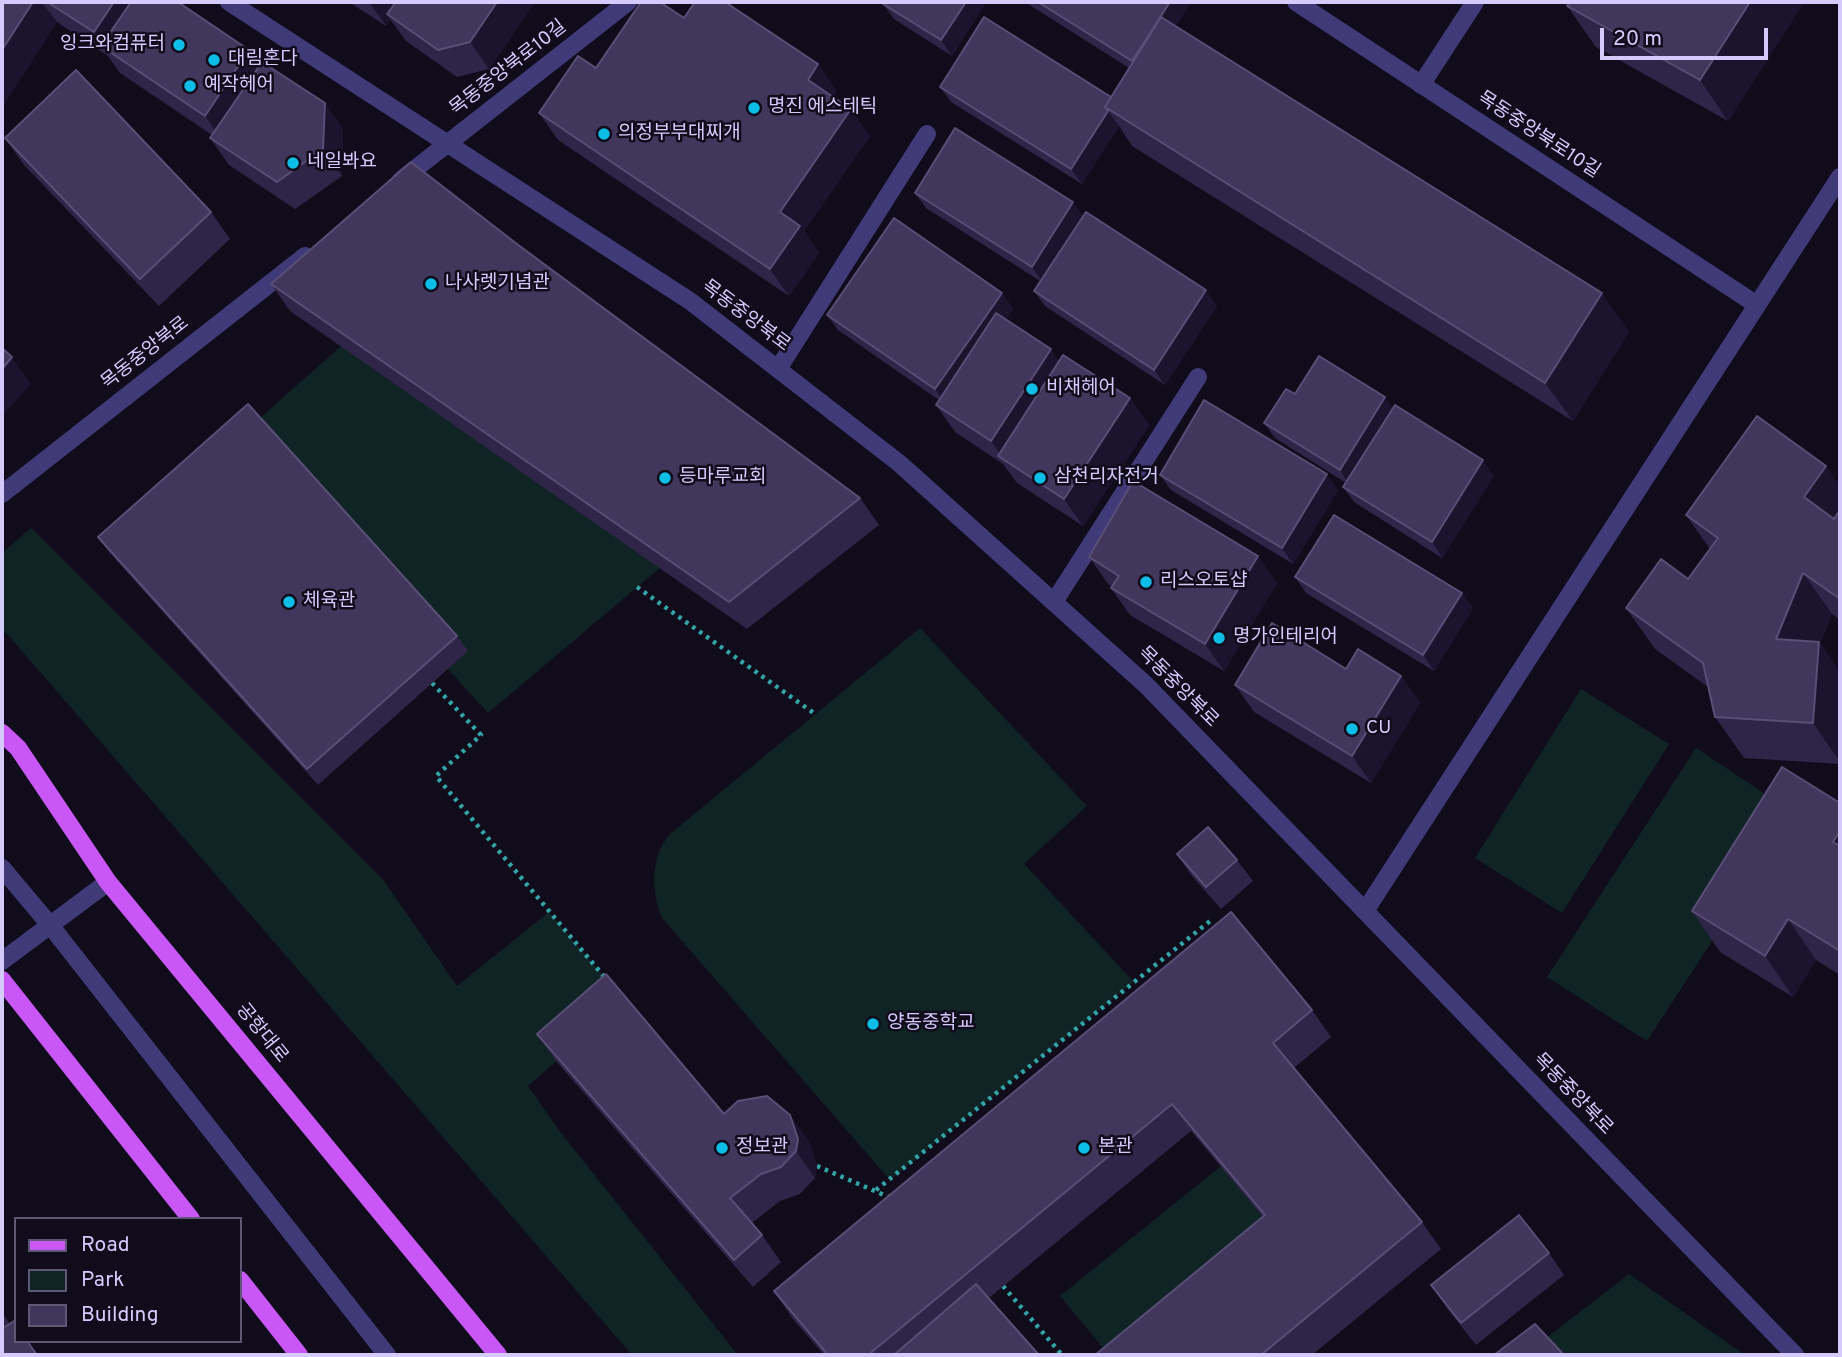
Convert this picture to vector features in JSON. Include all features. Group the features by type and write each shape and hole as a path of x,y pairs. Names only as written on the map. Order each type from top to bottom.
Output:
{"main road":[{"name":"공항대로","path":"2,733 18,748 108,882 498,1355"},
{"path":"2,981 189,1217"},
{"path":"242,1283 299,1355"}],"street":[{"name":"목동중앙북로","path":"229,2 690,301 899,463 1146,685 1795,1355"},
{"name":"목동중앙북로10길","path":"449,143 628,2"},
{"name":"목동중앙북로10길","path":"1296,2 1756,305"},
{"path":"1422,85 1475,2"},
{"path":"778,369 927,134"},
{"path":"383,194 449,143"},
{"path":"1365,911 1840,177"},
{"name":"목동중앙북로","path":"2,494 318,246"},
{"path":"1054,602 1198,377"},
{"path":"2,868 50,925 387,1355"},
{"path":"2,961 108,882"}],"path":[{"path":"636,587 815,714"},
{"path":"432,683 481,735 436,776 608,981"},
{"path":"876,1190 1210,921"},
{"path":"817,1166 898,1201"},
{"path":"1003,1286 1062,1355"}],"green space":[{"path":"341,346 660,568 488,713 448,669 467,651 259,419"},
{"path":"31,528 384,881 457,986 549,912 625,1001 528,1086 561,1133 738,1355 632,1355 2,628 2,553"},
{"path":"920,628 1087,806 1024,864 1134,982 890,1180 662,918 654,886 654,874 663,843 670,834"},
{"path":"1581,689 1669,744 1562,913 1475,858"},
{"path":"1696,748 1795,814 1647,1041 1547,977"},
{"path":"1221,1166 1284,1242 1109,1355 1060,1296"},
{"path":"1629,1274 1745,1355 1560,1355 1545,1339"}],"building":[{"path":"2,2 33,2 2,50"},
{"path":"47,2 114,2 94,32"},
{"path":"131,2 178,2 249,50 205,116 101,46"},
{"path":"396,2 497,2 470,42 438,50 387,14"},
{"path":"641,2 660,2 684,18 695,2 725,2 818,64 808,80 851,109 780,212 800,226 770,269 539,113 578,56 596,68"},
{"path":"966,2 941,40 883,4"},
{"path":"1038,2 1170,2 1132,61"},
{"path":"1570,2 1750,2 1700,80 1567,6"},
{"path":"984,17 1111,97 1105,107 1108,111 1071,169 940,87"},
{"path":"1161,17 1602,293 1545,383 1105,107"},
{"path":"262,62 325,103 323,149 277,182 210,138"},
{"path":"76,70 211,212 140,279 5,138"},
{"path":"955,128 1073,202 1032,267 915,193"},
{"path":"411,162 517,244 860,498 729,602 271,284"},
{"path":"1086,212 1206,290 1154,370 1034,291"},
{"path":"894,218 1002,293 935,389 827,315"},
{"path":"996,313 1051,349 991,441 936,405"},
{"path":"2,348 12,357 2,369"},
{"path":"1063,355 1130,398 1064,499 998,456"},
{"path":"1319,356 1385,397 1340,470 1264,423 1286,389 1295,394"},
{"path":"1204,400 1327,474 1282,548 1160,475"},
{"name":"체육관","path":"248,404 457,636 307,769 98,537"},
{"path":"1395,405 1483,460 1432,542 1343,487"},
{"path":"1757,416 1826,466 1804,497 1834,519 1840,510 1840,599 1803,573 1776,639 1819,642 1813,723 1715,717 1703,663 1626,608 1661,559 1688,579 1718,538 1686,515"},
{"path":"1133,481 1258,556 1205,644 1111,588 1119,576 1089,557"},
{"path":"1334,515 1462,593 1423,655 1295,577"},
{"path":"1272,623 1346,669 1358,649 1401,676 1352,756 1235,685"},
{"path":"1782,767 1840,803 1840,831 1833,842 1840,846 1840,951 1788,919 1765,956 1692,911"},
{"path":"1208,827 1237,860 1206,887 1177,854"},
{"name":"본관","path":"1231,912 1312,1010 1273,1043 1422,1222 1261,1355 1095,1355 1265,1215 1172,1104 868,1355 828,1355 774,1291"},
{"name":"정보관","path":"606,974 724,1114 738,1101 767,1096 790,1115 798,1139 796,1151 781,1167 761,1174 730,1198 762,1235 734,1260 537,1034"},
{"path":"1519,1215 1549,1253 1461,1323 1431,1285"},
{"path":"976,1284 1039,1355 894,1355"},
{"path":"14,1321 14,1343 28,1343 37,1355 2,1355 2,1329"},
{"path":"1535,1324 1564,1355 1494,1355"}],"place":[{"name":"잉크와컴퓨터","path":"179,45"},
{"name":"대림혼다","path":"214,60"},
{"name":"예작헤어","path":"190,86"},
{"name":"명진 에스테틱","path":"754,108"},
{"name":"의정부부대찌개","path":"604,134"},
{"name":"네일봐요","path":"293,163"},
{"name":"나사렛기념관","path":"431,284"},
{"name":"비채헤어","path":"1032,389"},
{"name":"등마루교회","path":"665,478"},
{"name":"삼천리자전거","path":"1040,478"},
{"name":"리스오토샵","path":"1146,582"},
{"name":"체육관","path":"289,602"},
{"name":"명가인테리어","path":"1219,638"},
{"name":"CU","path":"1352,729"},
{"name":"양동중학교","path":"873,1024"},
{"name":"정보관","path":"722,1148"},
{"name":"본관","path":"1084,1148"}]}
